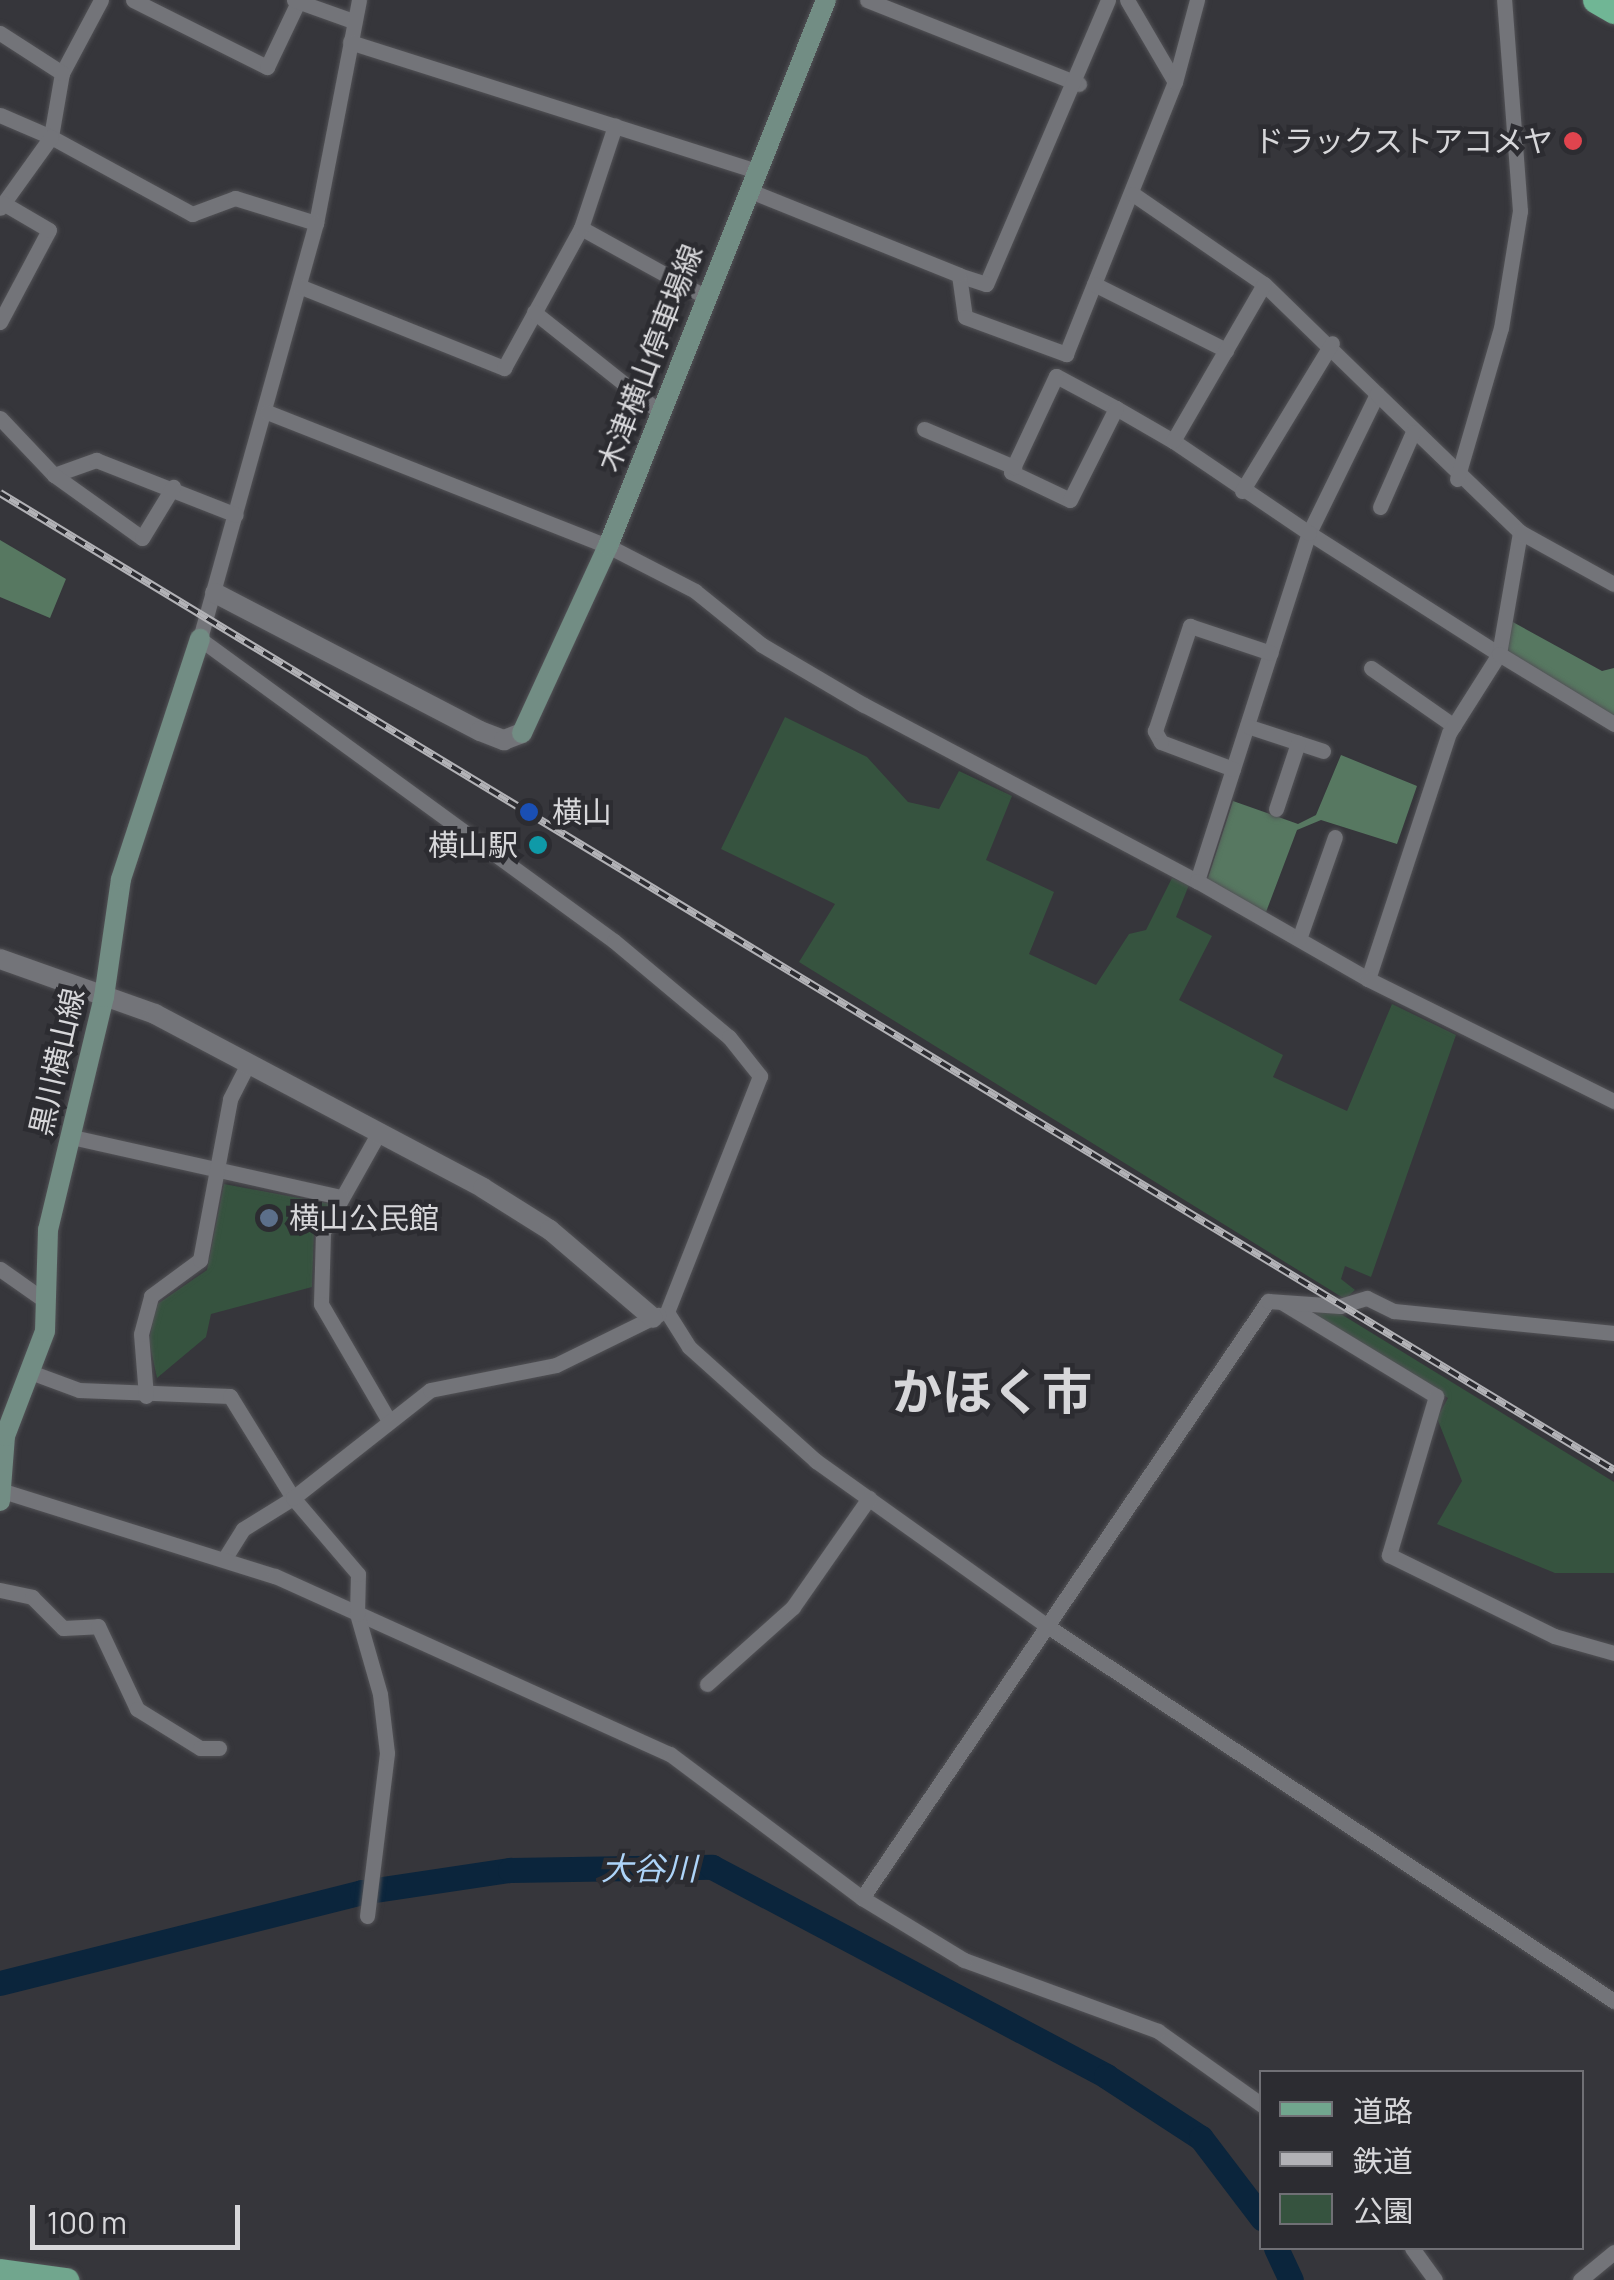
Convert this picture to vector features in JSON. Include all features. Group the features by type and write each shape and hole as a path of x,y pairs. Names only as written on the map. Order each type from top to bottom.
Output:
{"highway":[{"path":"1597,0 1614,10"}],"main road":[{"name":"木津横山停車場線","path":"522,733 608,546 826,0"},
{"name":"黒川横山線","path":"2,1496 0,1459 34,1373 47,1302 48,1230 104,997 121,879 200,639"},
{"path":"0,2271 66,2280"}],"street":[{"path":"0,322 49,230 2,205 51,137 62,72 101,0"},
{"path":"133,0 267,67 296,1 354,22"},
{"path":"225,1558 243,1529 293,1498 430,1390 556,1365 660,1315 760,1076 729,1037 614,941 200,639 267,412 316,223 359,0"},
{"path":"867,0 1078,84"},
{"path":"350,42 615,126 752,180 986,284 1078,84 1108,0"},
{"path":"1127,0 1175,82"},
{"path":"1014,467 1133,194 1175,82 1198,0"},
{"path":"1457,479 1501,328 1520,211 1504,0"},
{"path":"0,33 62,72"},
{"path":"0,114 51,137 192,214 234,198 316,223"},
{"path":"300,286 504,368 581,228 615,126"},
{"path":"1133,194 1264,284 1332,343 1457,479 1520,532 1614,584"},
{"path":"581,228 706,297"},
{"path":"960,275 966,317 1066,354"},
{"path":"1094,284 1226,350"},
{"path":"1173,442 1264,284"},
{"path":"534,312 661,413"},
{"path":"1242,491 1332,343"},
{"path":"1056,376 1173,442 1242,491 1614,724"},
{"path":"1197,881 1309,533 1377,394"},
{"path":"924,430 1014,467 1070,500 1116,408"},
{"path":"267,412 608,546 695,591 864,706 1197,881 1368,979 1614,1101"},
{"path":"2,421 54,475 142,538 174,487"},
{"path":"1380,507 1413,432"},
{"path":"54,475 96,460 174,487 236,515"},
{"path":"1368,979 1454,726 1499,654 1520,532"},
{"path":"215,593 480,731 504,740 522,733"},
{"path":"1233,770 1155,731 1190,626 1271,653"},
{"path":"1371,668 1454,726"},
{"path":"1247,726 1322,752"},
{"path":"1276,809 1298,743"},
{"path":"1299,940 1335,837"},
{"path":"0,959 104,997 248,1064 550,1230 660,1315 689,1347 869,1498 1047,1626 1614,2001"},
{"path":"146,1396 141,1334 152,1296 200,1260 230,1100 248,1064"},
{"path":"378,1134 323,1232 321,1304 389,1420"},
{"path":"72,1136 341,1197"},
{"path":"0,1269 47,1302"},
{"path":"862,1898 1260,1310 1281,1302 1367,1298 1394,1312 1614,1333"},
{"path":"1281,1302 1436,1396 1388,1554 1554,1636 1614,1653"},
{"path":"34,1373 78,1390 146,1396 230,1396 293,1498 358,1574 357,1614 386,1753 367,1912"},
{"path":"2,1496 225,1558 670,1754 862,1898 964,1960 1158,2031 1259,2103"},
{"path":"707,1684 793,1607 869,1498"},
{"path":"0,1590 32,1597 63,1628 98,1626 136,1709 200,1748 219,1748"},
{"path":"1413,2250 1435,2280"},
{"path":"1580,2280 1614,2252"}],"green space":[{"path":"0,540 66,579 50,618 0,597"},
{"path":"1511,621 1602,671 1614,668 1614,717 1505,654"},
{"path":"785,717 867,757 908,802 939,809 959,771 1012,796 986,860 1054,892 1029,954 1096,985 1129,934 1146,930 1172,878 1189,885 1176,917 1212,936 1179,1000 1283,1055 1273,1077 1347,1111 1392,1004 1456,1035 1371,1277 1345,1266 1341,1279 1355,1290 1345,1299 799,962 835,904 721,849"},
{"path":"1341,755 1417,786 1397,844 1321,820 1297,830 1266,912 1207,881 1233,801 1298,824 1316,815"},
{"path":"224,1184 331,1204 314,1233 312,1287 211,1314 206,1337 157,1378 149,1341 156,1305 207,1270"},
{"path":"1299,1308 1336,1311 1614,1482 1614,1573 1555,1573 1437,1524 1462,1481 1437,1418 1448,1398"}],"waterway":[{"name":"大谷川","path":"0,1983 362,1892 510,1870 712,1867 1106,2076 1201,2138 1259,2214"},
{"name":"大谷川","path":"1277,2250 1291,2280"}],"railway":[{"path":"0,493 1614,1470"}],"place":[{"name":"ドラックストアコメヤ","path":"1573,141"},
{"name":"横山","path":"529,812"},
{"name":"横山駅","path":"538,845"},
{"name":"横山公民館","path":"269,1218"}],"district":[{"name":"かほく市","path":"992,1392"}]}
